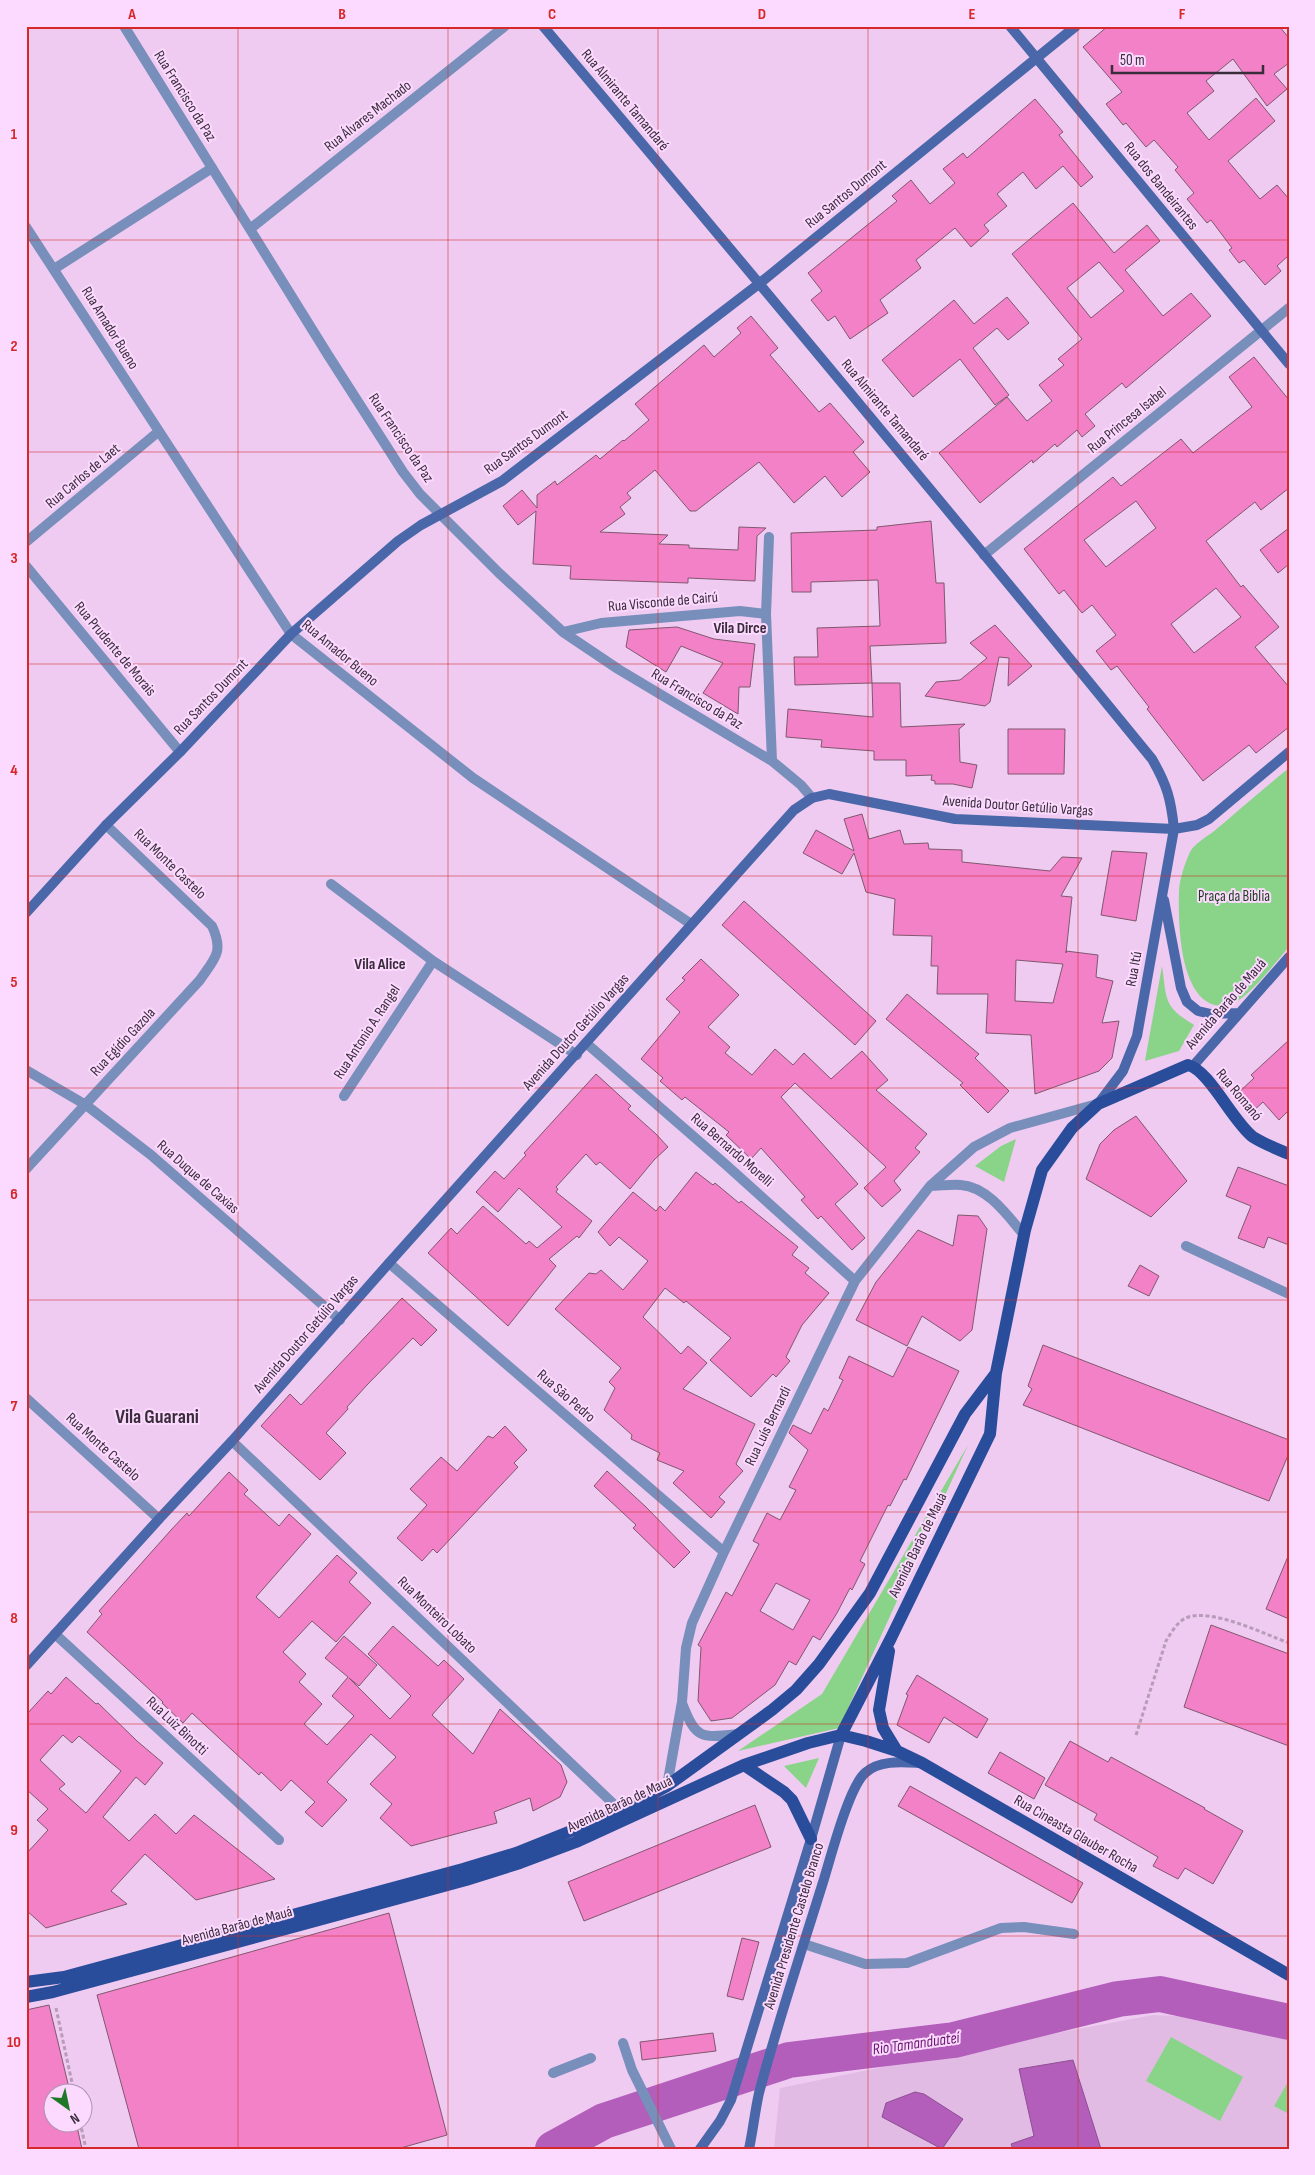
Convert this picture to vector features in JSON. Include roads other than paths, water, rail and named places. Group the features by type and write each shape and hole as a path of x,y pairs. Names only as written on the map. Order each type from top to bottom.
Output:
{"main road":[{"name":"Rua Almirante Tamandaré","path":"543,26 760,283 1152,759 1165,782 1171,803 1174,829"},
{"name":"Rua dos Bandeirantes","path":"1010,26 1289,364"},
{"name":"Rua Santos Dumont","path":"26,913 106,825 180,752 292,634 398,541 421,525 502,481 760,283 1076,26"},
{"name":"Avenida Doutor Getúlio Vargas","path":"26,1666 232,1441 389,1262 577,1055 691,924 794,810 812,798 829,794 955,819 1174,829 1197,825 1209,819 1289,752"},
{"name":"Rua Itú","path":"1098,1104 1123,1071 1137,1036 1174,829"},
{"path":"1163,894 1181,988 1187,1002 1198,1011 1212,1014 1238,1014"},
{"name":"Avenida Barão de Mauá","path":"26,1997 52,1992 466,1880 520,1863 576,1842 744,1765 786,1749 841,1735 892,1638 990,1434 996,1373 1024,1235 1042,1170 1072,1128 1098,1104 1180,1067 1193,1066 1289,957"},
{"name":"Rua Romanó","path":"1193,1066 1253,1137 1289,1154"},
{"name":"Avenida Barão de Mauá","path":"26,1982 64,1977 463,1870 525,1849 622,1811 667,1786 772,1710 796,1690 819,1664 870,1593 965,1414 996,1373"},
{"path":"892,1638 879,1710 883,1728 897,1751"},
{"name":"Rua Cineasta Glauber Rocha","path":"841,1735 866,1740 897,1751 922,1763 1289,1975"},
{"name":"Avenida Presidente Castelo Branco","path":"700,2149 720,2121 731,2100 812,1839 841,1735"},
{"name":"Avenida Presidente Castelo Branco","path":"749,2149 759,2094 838,1835 856,1786 865,1773 878,1766 897,1762 922,1763"},
{"path":"744,1765 784,1792 792,1800 812,1839"}],"street":[{"name":"Rua Francisco da Paz","path":"124,26 403,472 440,516 563,632 618,669 772,761 801,785 812,798"},
{"name":"Rua Álvares Machado","path":"250,229 505,26"},
{"path":"54,269 212,168"},
{"name":"Rua Amador Bueno","path":"26,228 292,634 473,778 691,924"},
{"name":"Rua Princesa Isabel","path":"984,554 1289,308"},
{"name":"Rua Carlos de Laet","path":"26,542 158,432"},
{"path":"768,537 766,614 772,761"},
{"name":"Rua Prudente de Morais","path":"26,566 180,752"},
{"name":"Rua Visconde de Cairú","path":"563,632 601,623 740,611 766,614"},
{"name":"Rua Monte Castelo","path":"106,825 212,926"},
{"path":"331,884 433,960 577,1055"},
{"name":"Rua Egídio Gazola","path":"26,1169 200,980 218,954 218,939 212,926"},
{"name":"Rua Antonio A. Rangel","path":"344,1096 433,960"},
{"name":"Rua Bernardo Morelli","path":"586,1043 724,1163 855,1281"},
{"name":"Rua Duque de Caxias","path":"26,1070 86,1104 151,1155 340,1320"},
{"name":"Rua Luís Bernardi","path":"667,1786 682,1702 686,1648 692,1623 724,1552 855,1281 930,1186 974,1147 1010,1128 1098,1104"},
{"path":"930,1186 963,1185 981,1191 1000,1207 1024,1235"},
{"path":"1186,1246 1289,1294"},
{"name":"Rua São Pedro","path":"389,1262 724,1552"},
{"name":"Rua Monte Castelo","path":"26,1398 159,1519"},
{"name":"Rua Monteiro Lobato","path":"232,1441 622,1811"},
{"name":"Rua Luiz Binotti","path":"55,1634 279,1840"},
{"name":"Rua Luís Bernardi","path":"682,1702 691,1726 701,1734 714,1737 738,1734"},
{"path":"804,1944 865,1964 907,1963 1001,1928 1024,1927 1074,1934"},
{"path":"623,2043 632,2070 670,2149"},
{"path":"553,2073 591,2058"}],"waterway":[{"name":"Rio Tamanduateí","path":"553,2149 604,2121 789,2060 954,2040 1118,1999 1160,1994 1289,2022"}],"district":[{"name":"Vila Dirce","path":"740,628"},
{"name":"Vila Alice","path":"380,964"},
{"name":"Vila Guarani","path":"157,1417"}],"park label":[{"name":"Praça da Biblia","path":"1234,896"}]}
